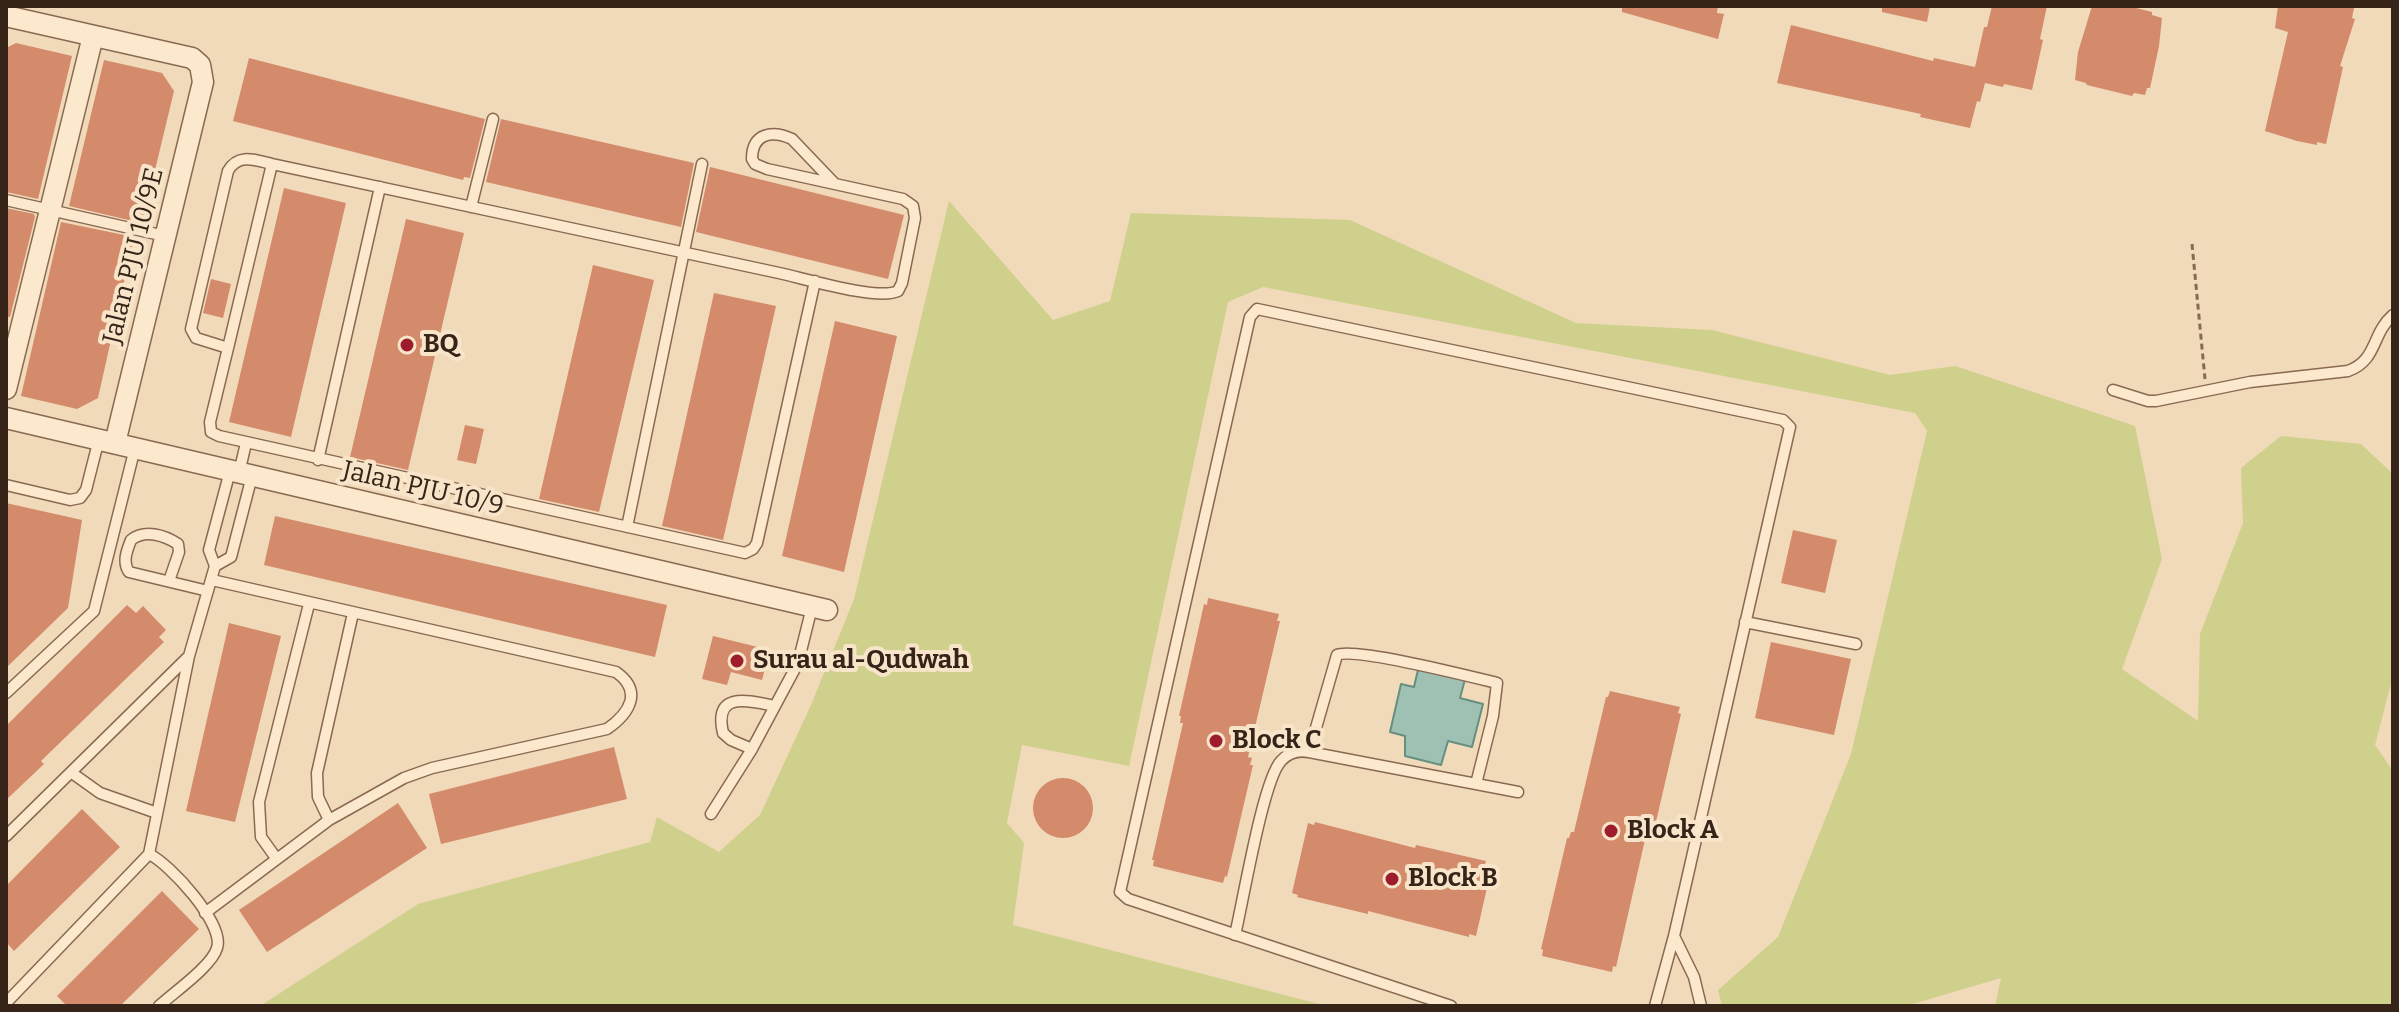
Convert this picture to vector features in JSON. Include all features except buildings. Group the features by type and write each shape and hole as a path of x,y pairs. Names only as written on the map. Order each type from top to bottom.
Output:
{"street":[{"path":"6,16 93,36 6,389"},
{"name":"Jalan PJU 10/9E","path":"93,36 192,58 200,65 203,82 116,443"},
{"name":"Jalan PJU 10/9","path":"6,418 820,608"}],"lane":[{"path":"471,207 493,119"},
{"path":"228,348 200,340 191,329 228,171 239,159 883,296 898,291 916,212 909,202 760,167 752,159 753,148 768,133 792,139 835,184"},
{"path":"272,164 210,422 211,432 318,460 745,553 757,543 815,281"},
{"path":"627,527 702,164"},
{"path":"318,460 380,187"},
{"path":"6,200 165,236"},
{"path":"1451,1006 1128,899 1123,896 1120,886 1253,312 1263,309 1787,423 1791,433 1655,1006"},
{"path":"2113,390 2148,401 2250,382 2348,371 2361,366 2370,355 2385,322 2393,315"},
{"path":"6,485 70,500 80,498 116,443"},
{"path":"6,693 94,611 116,443"},
{"path":"215,566 231,557 246,443"},
{"path":"6,1003 149,854 189,656 215,566 209,550 240,473"},
{"path":"169,581 179,552 178,544 145,533 131,540 125,558 125,567 129,572 169,581 210,585 353,613 616,672 627,680 632,691 627,710 607,729 432,768 404,778 329,820 205,913"},
{"path":"276,858 261,837 259,802 309,604"},
{"path":"711,814 752,749 798,663 820,608"},
{"path":"329,820 318,797 317,773 353,613"},
{"path":"1745,622 1856,644"},
{"path":"1309,752 1337,655 1342,652 1407,664 1497,683 1493,716 1476,784"},
{"path":"6,836 189,656"},
{"path":"752,749 723,733 722,722 727,706 731,701 743,699 775,706"},
{"path":"1235,935 1268,788 1274,771 1290,753 1299,750 1518,792"},
{"path":"72,773 100,793 157,813"},
{"path":"149,854 181,880 205,913 218,938 215,952 159,1006"},
{"path":"1674,936 1694,977 1701,1006"}],"path":[{"path":"2192,244 2206,390"}],"green space":[{"path":"949,201 1053,320 1110,301 1131,213 1350,220 1576,323 1712,330 1890,375 1955,366 2135,426 2162,559 2122,669 2198,721 2200,634 2243,523 2241,468 2281,436 2361,444 2393,474 2393,676 2375,745 2393,771 2393,1006 1995,1006 2001,978 1906,1006 1722,1006 1718,990 1778,937 1851,754 1927,431 1915,413 1263,287 1228,302 1129,766 1022,745 1007,823 1024,843 1013,925 1327,1006 260,1006 418,904 650,842 657,817 719,852 760,815 811,705 854,599"}],"shaded area":[{"path":"1420,661 1467,672 1460,698 1483,704 1472,747 1448,741 1441,765 1405,756 1405,736 1390,732 1401,684 1414,687"}],"place":[{"name":"BQ","path":"407,345"},
{"name":"Surau al-Qudwah","path":"737,661"},
{"name":"Block C","path":"1216,741"},
{"name":"Block A","path":"1611,831"},
{"name":"Block B","path":"1392,879"}]}
